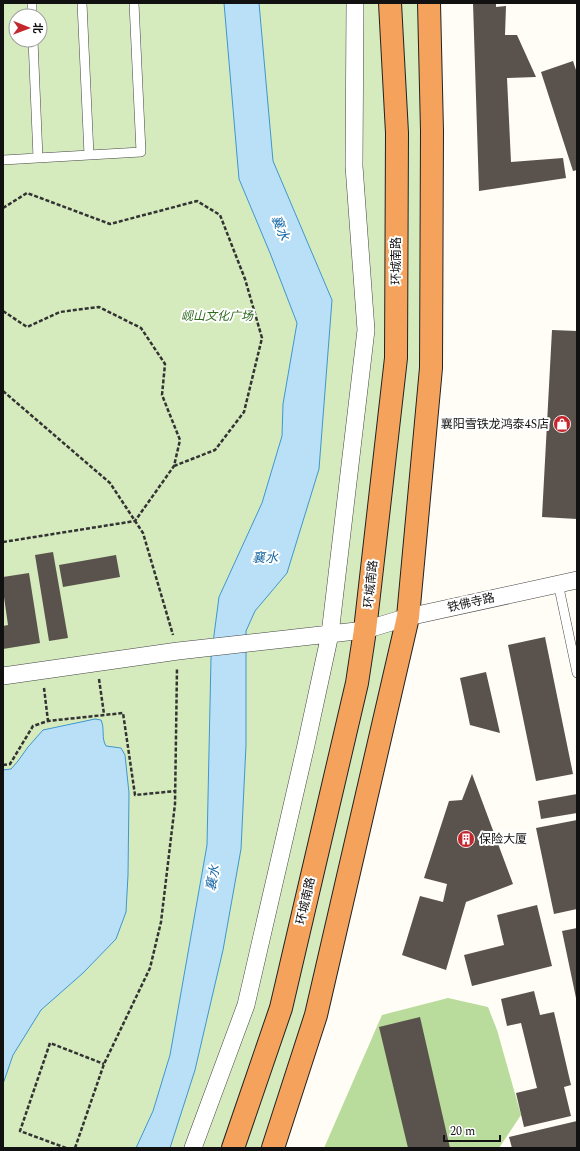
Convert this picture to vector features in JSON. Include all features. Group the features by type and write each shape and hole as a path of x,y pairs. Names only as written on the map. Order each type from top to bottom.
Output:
{"highway":[{"name":"环城南路","path":"233,1148 281,1008 357,683 366,630 396,358 397,133 390,3"},
{"path":"273,1148 316,1015 408,617 431,368 432,131 429,3"}],"street":[{"path":"193,1148 246,1005 330,634 366,330 354,166 355,3"},
{"name":"铁佛寺路","path":"3,676 178,651 366,630 408,617 577,580"}],"lane":[{"path":"82,3 89,156"},
{"path":"3,160 141,152 134,3"},
{"path":"33,48 38,158"},
{"path":"558,583 577,673"}],"path":[{"path":"3,208 27,193 110,224 197,201 220,215 245,279 262,338 244,412 215,450 174,466"},
{"path":"3,311 27,327 60,312 99,307 141,328 165,364 162,396 180,440 174,466 135,521 3,542"},
{"path":"3,391 110,483 142,533 166,607 178,651 176,791 161,922 150,968 104,1064 75,1148"},
{"path":"97,662 104,714"},
{"path":"42,670 48,721"},
{"path":"3,765 10,764 33,726 48,721 123,713 135,795 176,791"},
{"path":"66,1148 20,1131 50,1043 104,1064"}],"green space":[{"name":"岘山文化广场","path":"3,3 429,3 431,368 408,617 273,1148 3,1148"},
{"path":"448,998 488,1007 497,1030 521,1115 499,1148 324,1148 382,1015"}],"water":[{"name":"襄水","path":"224,3 259,3 273,161 332,300 319,469 287,573 255,611 246,631 246,745 241,849 223,950 195,1070 170,1148 136,1148 153,1111 170,1055 207,845 211,658 219,597 262,503 282,436 283,404 297,323 239,179"},
{"path":"95,719 101,720 106,746 121,748 125,755 129,793 126,912 116,939 83,973 41,1010 13,1055 3,1084 3,770 11,769 43,730"}],"building":[{"path":"473,3 496,3 496,7 506,6 505,35 517,35 536,77 507,78 511,162 563,158 566,178 479,191"},
{"path":"573,61 577,73 577,170 573,171 541,72"},
{"name":"襄阳雪铁龙鸿泰4S店","path":"552,330 577,331 577,519 542,517"},
{"path":"53,552 68,638 49,641 35,555"},
{"path":"116,555 120,577 63,587 59,565"},
{"path":"29,573 40,643 3,649 3,626 8,625 3,590 3,577"},
{"path":"545,637 573,774 536,781 508,645"},
{"path":"486,672 500,733 470,725 460,678"},
{"name":"保险大厦","path":"472,774 513,884 466,902 446,970 402,955 420,896 443,902 447,884 424,878 449,801 462,800"},
{"path":"577,794 577,813 541,819 538,801"},
{"path":"577,820 577,909 554,914 536,828"},
{"path":"537,905 552,966 472,986 464,955 504,945 497,915"},
{"path":"577,928 577,998 576,998 562,931"},
{"path":"534,991 540,1015 554,1012 571,1085 564,1087 571,1116 524,1127 516,1093 537,1088 521,1023 507,1026 501,999"},
{"path":"420,1017 450,1148 408,1148 379,1027"},
{"path":"577,1121 577,1148 512,1148 509,1137"}],"place":[{"name":"襄阳雪铁龙鸿泰4S店","path":"562,424"},
{"name":"保险大厦","path":"466,839"}]}
